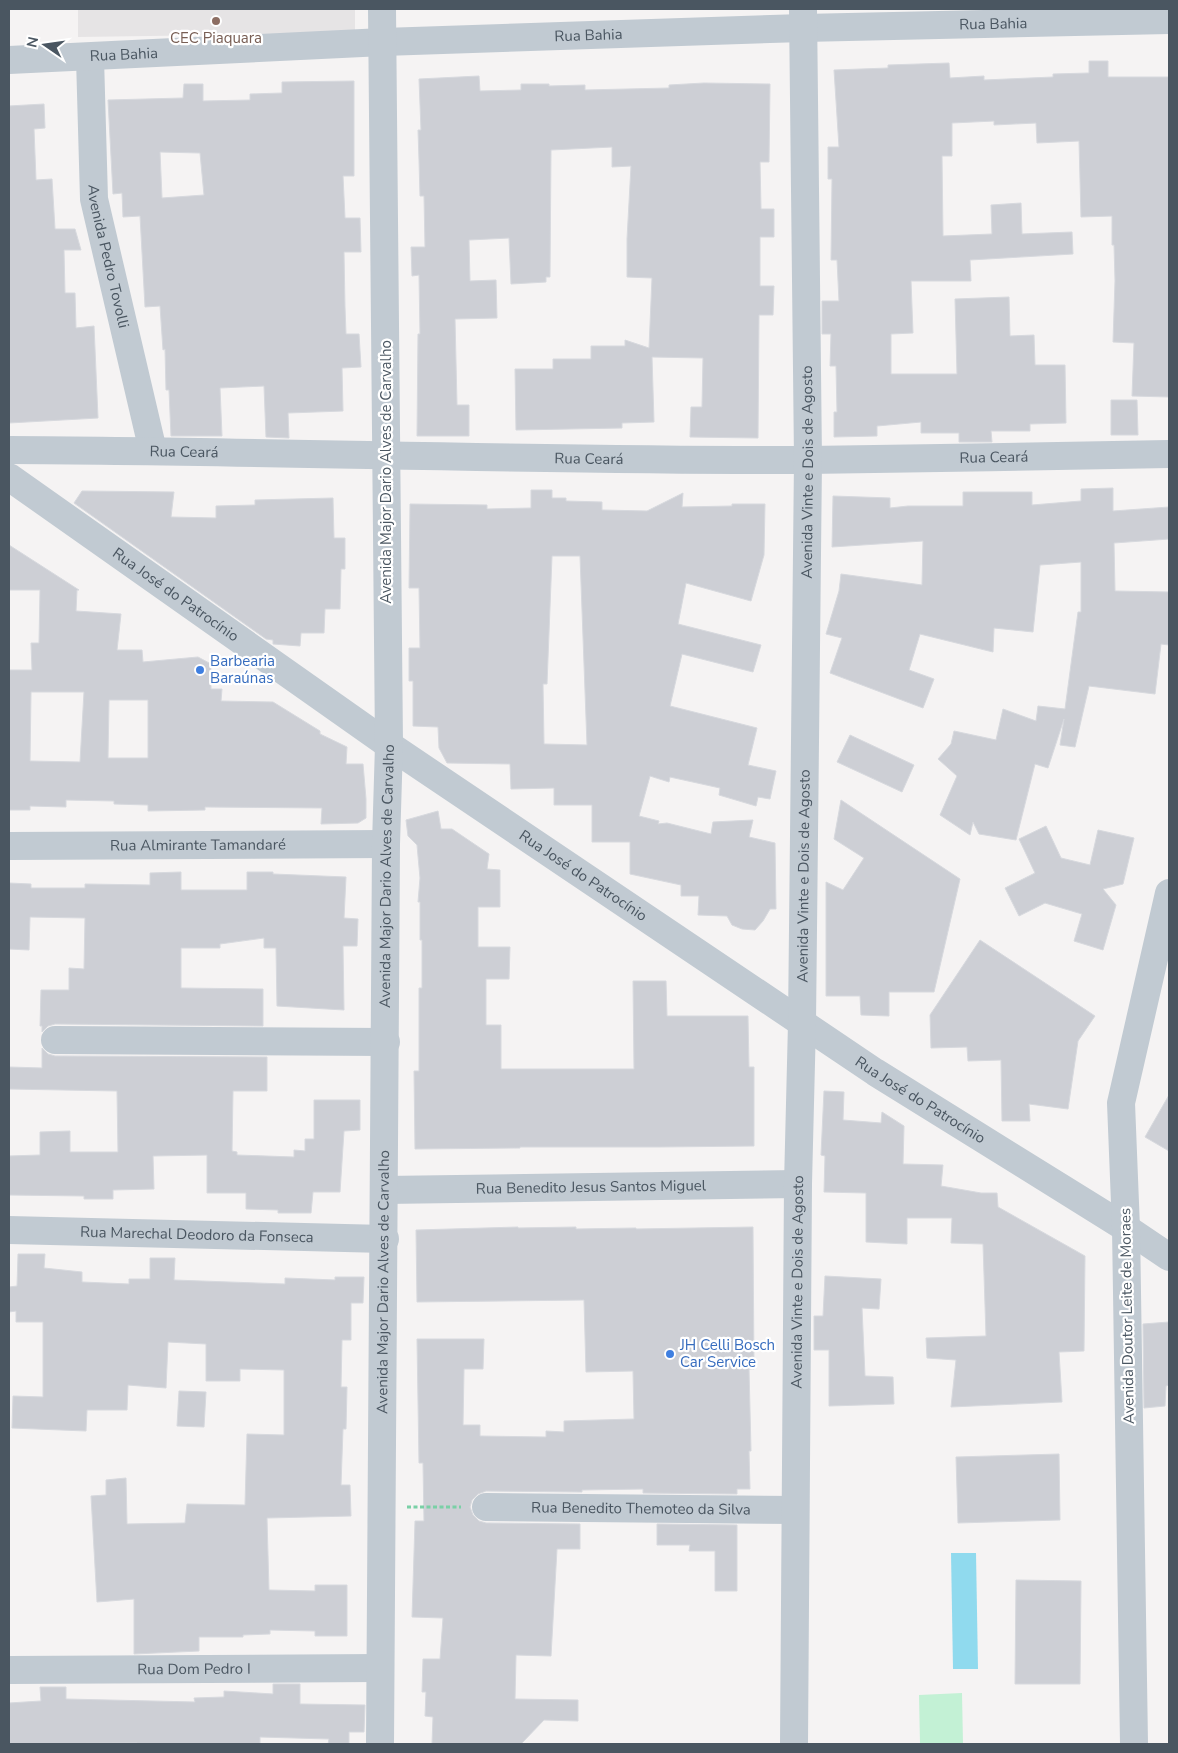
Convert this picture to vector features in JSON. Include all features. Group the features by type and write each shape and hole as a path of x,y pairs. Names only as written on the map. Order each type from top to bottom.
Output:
{"street":[{"name":"Avenida Major Dario Alves de Carvalho","path":"380,1744 388,745 382,9"},
{"name":"Rua Bahia","path":"9,60 90,58 803,18 1169,20"},
{"name":"Avenida Vinte e Dois de Agosto","path":"794,1744 798,1184 802,1022 808,460 803,18"},
{"name":"Avenida Pedro Tovolli","path":"90,58 94,199 153,451"},
{"name":"Rua Ceará","path":"9,450 808,460 1169,454"},
{"name":"Rua José do Patrocínio","path":"9,477 388,745 876,1072 1126,1228 1169,1257"},
{"name":"Rua Almirante Tamandaré","path":"9,846 386,844"},
{"name":"Avenida Doutor Leite de Moraes","path":"1134,1744 1126,1228 1120,1103 1169,893"},
{"path":"55,1040 386,1042"},
{"name":"Rua Benedito Jesus Santos Miguel","path":"385,1190 798,1184"},
{"name":"Rua Marechal Deodoro da Fonseca","path":"9,1230 385,1239"},
{"name":"Rua Benedito Themoteo da Silva","path":"486,1507 795,1510"},
{"name":"Rua Dom Pedro I","path":"9,1670 380,1668"}],"path":[{"path":"382,1506 486,1507"}],"shaded area":[{"name":"CEC Piaquara","path":"78,9 355,9 355,33 78,37"}],"green space":[{"path":"962,1693 963,1744 920,1744 919,1695"}],"water":[{"path":"951,1553 976,1553 978,1669 953,1669"}],"building":[{"path":"1089,61 1108,61 1108,77 1169,77 1169,397 1132,396 1134,343 1113,342 1115,281 1112,216 1081,217 1079,141 1037,143 1036,123 994,125 994,121 952,123 952,156 942,156 943,236 992,234 991,205 1021,203 1022,234 1072,232 1073,254 970,260 971,281 911,281 913,333 891,334 891,374 957,374 955,299 1009,297 1010,336 1034,335 1035,365 1065,365 1066,423 1030,424 1030,431 991,431 992,442 959,442 959,433 921,433 921,422 877,426 877,436 834,437 834,412 837,412 836,366 830,366 831,334 822,334 822,301 839,301 837,260 831,260 832,179 828,179 828,147 839,147 834,70 888,68 888,65 949,63 950,78 984,76 984,80 1053,77 1053,74 1089,73"},
{"path":"479,76 480,91 521,90 521,84 549,84 549,86 585,85 585,90 669,88 669,85 704,83 770,84 769,162 760,162 761,209 774,209 774,237 760,237 760,286 774,286 773,315 759,315 758,438 690,437 691,407 702,407 703,358 652,357 654,422 622,423 622,428 516,430 515,369 553,369 553,359 591,359 591,346 625,346 625,340 649,348 652,278 627,277 631,166 612,167 612,147 551,150 550,277 546,277 546,282 511,284 509,238 469,240 470,281 496,280 497,318 455,319 457,405 469,405 469,436 417,436 418,334 420,334 419,275 412,276 411,247 425,247 424,196 420,196 418,130 421,130 419,79"},
{"path":"354,81 354,176 343,176 345,218 360,218 361,252 344,252 345,307 346,334 359,334 361,367 342,368 343,411 288,413 289,438 266,437 264,386 220,388 222,436 171,436 169,390 166,390 165,349 163,350 160,306 145,307 140,216 123,217 122,193 113,194 108,100 183,98 184,84 203,84 203,101 250,100 250,94 282,93 282,82","holes":["160,152 200,153 204,195 162,198"]},
{"path":"44,104 45,128 34,129 36,180 52,179 55,229 75,229 81,250 64,250 65,293 75,293 76,328 94,326 98,418 9,423 9,106"},
{"path":"1111,400 1137,400 1138,435 1111,435"},
{"path":"1113,488 1113,511 1169,507 1169,539 1114,543 1115,591 1169,592 1169,645 1161,644 1155,694 1089,686 1075,747 1060,745 1064,719 1048,768 1035,764 1016,840 979,834 973,822 970,835 940,815 957,776 938,759 951,744 954,731 996,740 1003,709 1036,721 1038,706 1065,709 1078,612 1081,612 1081,562 1040,565 1033,632 994,628 993,652 920,634 909,670 934,679 923,708 830,673 842,638 826,634 839,591 841,574 922,585 923,541 832,547 833,496 890,498 890,508 908,506 963,506 963,492 1032,492 1032,505 1081,501 1081,489"},
{"path":"531,490 552,490 552,498 566,498 566,501 602,502 602,510 647,511 683,493 682,507 765,504 764,555 751,601 686,583 678,624 761,645 753,672 682,654 670,706 757,728 748,765 776,771 770,799 758,797 756,806 719,795 720,788 670,777 669,782 650,776 639,816 659,821 658,824 667,823 711,834 713,822 753,820 749,837 775,843 776,909 770,909 755,930 742,929 732,925 727,916 698,915 699,896 681,896 681,885 630,874 630,842 592,842 592,805 554,805 554,788 511,789 510,764 447,763 439,748 438,727 413,726 413,681 409,681 409,648 420,648 419,588 409,588 410,504 487,505 487,509 531,508","holes":["552,556 580,556 587,745 544,744 543,684 547,684"]},
{"path":"82,491 174,492 171,517 216,518 216,506 255,505 255,500 333,498 334,538 345,538 345,569 341,569 340,609 325,609 324,633 301,633 300,646 273,644 273,640 266,639 74,503"},
{"path":"9,545 79,590 77,590 76,611 121,614 117,650 142,650 143,662 198,657 211,664 211,689 222,689 221,701 273,702 320,731 320,734 347,747 346,764 363,764 366,818 358,823 321,824 322,808 205,807 205,810 148,811 148,805 114,804 114,801 66,800 66,807 30,806 30,810 9,810 9,670 32,670 31,643 39,643 40,590 9,590","holes":["31,692 84,692 80,762 30,761","109,700 148,700 148,758 108,758"]},
{"path":"850,735 914,765 902,792 837,762"},
{"path":"841,800 960,879 934,992 889,992 889,1016 861,1015 860,996 826,996 826,882 843,890 864,858 834,839"},
{"path":"438,811 441,829 452,829 489,854 487,869 500,870 500,907 478,907 478,947 510,947 509,979 486,979 486,1025 501,1025 501,1069 634,1069 633,981 666,981 667,1016 748,1016 749,1067 754,1067 754,1146 415,1149 414,1071 419,1071 419,988 422,988 422,940 420,940 420,902 418,902 420,878 417,845 408,836 406,820"},
{"path":"1046,826 1061,858 1090,865 1098,830 1134,838 1123,884 1103,889 1116,905 1103,950 1074,941 1082,914 1045,903 1019,916 1005,888 1035,873 1019,839"},
{"path":"181,872 181,890 247,890 247,872 346,877 344,918 358,919 357,946 343,946 344,1010 277,1006 276,948 264,948 264,938 220,944 220,948 181,948 181,988 263,989 263,1026 55,1024 48,1026 42,1032 42,1026 40,1026 41,990 69,990 69,968 84,969 85,918 30,917 29,950 9,949 9,883 31,884 31,888 85,888 85,884 150,885 150,873"},
{"path":"980,940 1095,1016 1078,1041 1068,1109 1029,1104 1030,1121 1002,1121 1001,1060 968,1061 967,1047 931,1048 930,1015"},
{"path":"42,1048 48,1054 55,1056 267,1057 267,1091 233,1091 232,1151 237,1152 237,1155 294,1157 294,1150 305,1151 305,1139 314,1139 314,1100 360,1100 360,1130 344,1131 340,1192 313,1192 311,1213 278,1213 278,1210 246,1209 246,1193 207,1193 207,1155 153,1156 154,1189 113,1190 113,1199 84,1199 84,1196 9,1195 9,1156 40,1155 40,1132 70,1131 70,1152 118,1152 117,1091 9,1089 9,1067 42,1068"},
{"path":"824,1091 844,1092 843,1120 881,1123 882,1112 904,1126 903,1164 943,1165 941,1186 981,1193 997,1193 998,1207 1085,1256 1084,1351 1059,1352 1062,1402 951,1407 956,1360 927,1358 926,1338 986,1336 983,1244 951,1243 952,1218 907,1218 907,1244 866,1242 866,1193 824,1192 825,1156 821,1155"},
{"path":"1169,1095 1169,1151 1145,1137"},
{"path":"518,1227 636,1229 753,1227 754,1369 749,1369 750,1489 737,1489 737,1494 643,1493 643,1489 582,1490 582,1492 486,1491 478,1494 472,1500 470,1507 473,1515 479,1521 486,1523 580,1524 580,1549 557,1549 551,1656 516,1655 515,1699 578,1700 578,1721 544,1720 521,1744 432,1744 433,1717 425,1716 426,1692 422,1692 423,1659 440,1659 443,1618 412,1617 415,1521 424,1521 423,1463 419,1463 417,1339 484,1339 483,1369 464,1369 463,1425 480,1425 480,1436 546,1437 546,1431 564,1432 564,1421 634,1419 633,1371 586,1372 584,1300 417,1302 416,1230"},
{"path":"18,1254 45,1254 44,1268 82,1272 82,1282 129,1284 129,1279 150,1279 150,1258 175,1258 174,1280 285,1284 285,1278 335,1280 335,1277 364,1277 363,1303 351,1303 351,1340 342,1340 341,1387 347,1387 346,1429 343,1429 341,1485 350,1485 351,1516 267,1518 269,1590 315,1591 315,1585 347,1585 347,1636 315,1636 315,1631 270,1630 270,1634 243,1635 243,1637 199,1637 199,1651 134,1654 134,1599 97,1602 91,1496 106,1495 106,1480 126,1478 127,1524 185,1523 187,1504 245,1505 247,1434 284,1435 284,1370 240,1369 240,1381 206,1381 206,1344 168,1342 166,1388 128,1385 127,1410 87,1410 86,1431 12,1428 13,1396 43,1397 43,1322 16,1322 16,1311 9,1312 9,1287 17,1286"},
{"path":"825,1276 881,1279 879,1309 862,1308 865,1376 893,1377 894,1404 829,1406 829,1350 814,1350 814,1316 823,1316"},
{"path":"1169,1322 1169,1385 1166,1386 1165,1406 1144,1408 1143,1324"},
{"path":"179,1391 206,1392 204,1427 177,1426"},
{"path":"1059,1454 1060,1520 958,1523 956,1457"},
{"path":"657,1524 737,1525 737,1591 715,1591 715,1551 689,1551 690,1545 657,1545"},
{"path":"1016,1580 1081,1581 1080,1684 1015,1684"},
{"path":"273,1684 300,1684 300,1704 365,1705 364,1732 349,1732 349,1744 328,1744 329,1739 260,1737 260,1744 9,1744 9,1703 41,1701 40,1687 66,1687 66,1699 195,1702 194,1698 224,1697 224,1691 273,1694"}],"place":[{"name":"CEC Piaquara","path":"216,21"},
{"name":"Barbearia Baraúnas","path":"200,670"},
{"name":"JH Celli Bosch Car Service","path":"670,1354"}]}
